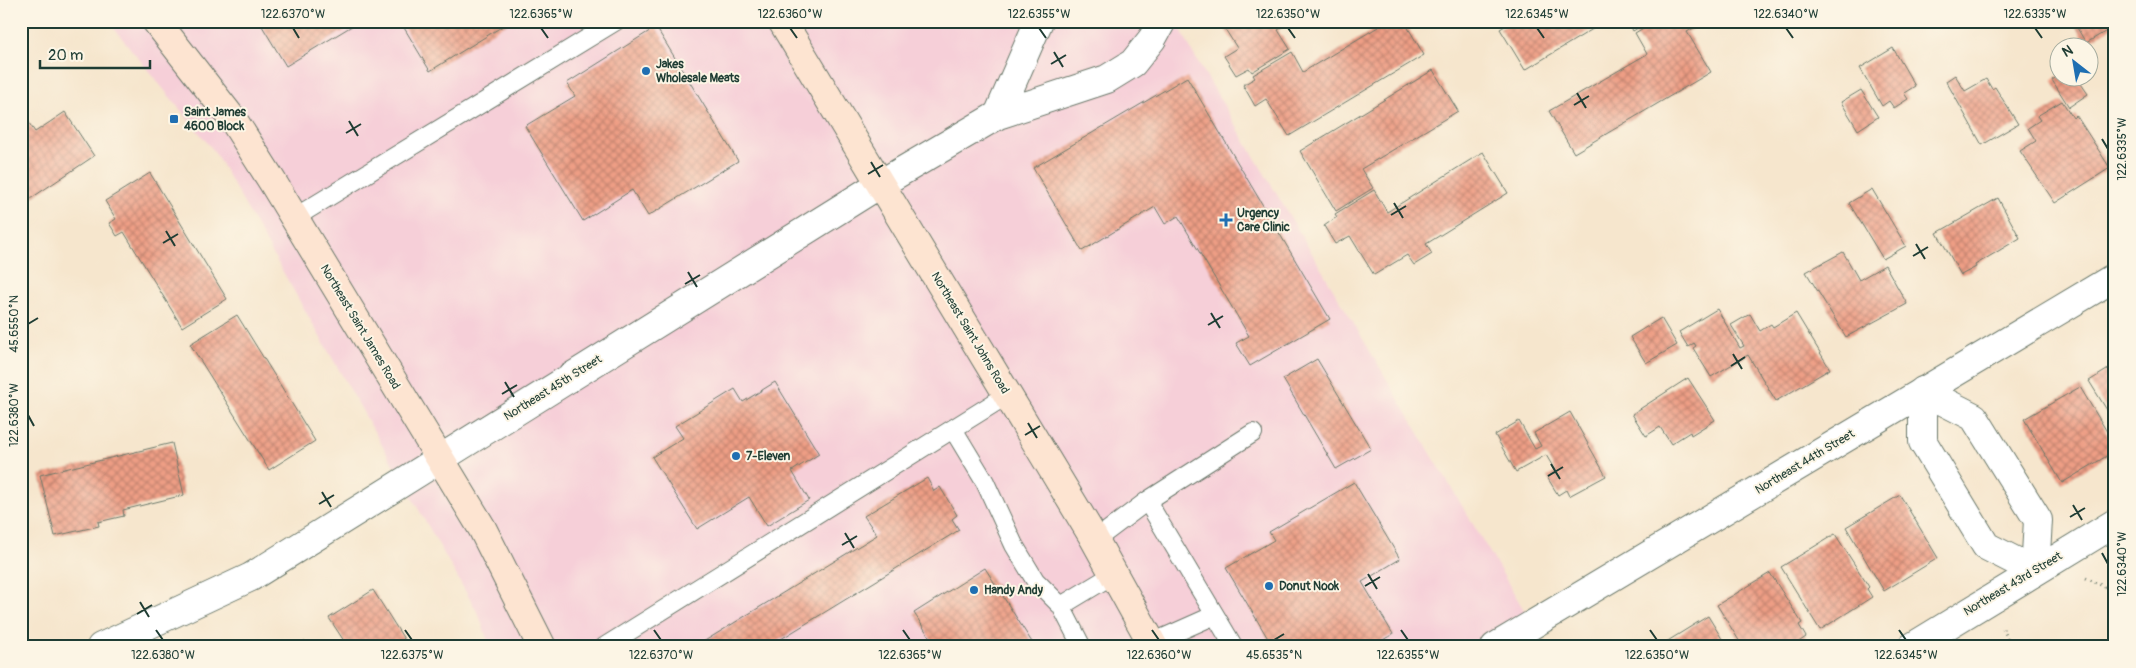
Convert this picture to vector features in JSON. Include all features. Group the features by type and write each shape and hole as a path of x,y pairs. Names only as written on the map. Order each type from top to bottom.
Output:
{"main road":[{"name":"Northeast Saint James Road","path":"156,21 234,121 294,218 482,528 542,647"},
{"name":"Northeast Saint Johns Road","path":"782,21 1114,574 1153,645"}],"street":[{"path":"998,115 1039,21"},
{"name":"Northeast 45th Street","path":"101,647 251,577 880,184 998,115 1107,79 1133,63 1152,39 1162,21"},
{"name":"Northeast 44th Street","path":"1495,647 2115,277"},
{"path":"1923,391 1974,417 1979,425 2038,520 2035,571 1986,546 1922,442 1923,391"},
{"name":"Northeast 43rd Street","path":"1912,647 2115,523"}],"lane":[{"path":"294,218 616,21"},
{"path":"604,647 1007,395"},
{"path":"953,429 985,482 1014,545 1035,580 1061,606 1082,647"},
{"path":"1094,541 1147,501 1253,433"},
{"path":"1147,501 1234,647"},
{"path":"1061,606 1114,574"},
{"path":"1153,645 1215,615"}],"shaded area":[{"path":"108,21 1177,21 1191,50 1546,647 490,647 479,615 214,151"}],"building":[{"path":"259,21 360,21 286,66"},
{"path":"400,21 511,21 430,71"},
{"path":"1220,21 1291,21 1278,30 1290,49 1252,72 1249,68 1236,75 1224,56 1237,48"},
{"path":"1388,21 1404,21 1424,55 1289,136 1266,99 1255,106 1243,85 1255,78 1253,75 1292,52 1303,72"},
{"path":"1513,21 1606,21 1525,70 1500,29"},
{"path":"1628,21 1649,21 1633,31"},
{"path":"1655,21 1696,21 1699,25 1687,32 1711,72 1574,153 1549,111 1647,54 1635,33"},
{"path":"2073,21 2115,21 2115,26 2095,38 2083,38"},
{"path":"656,27 738,161 648,216 632,190 583,221 525,126 575,96 567,83"},
{"path":"1893,48 1915,86 1904,93 1908,99 1894,108 1889,101 1882,106 1860,68"},
{"path":"21,52 28,61 21,65"},
{"path":"1433,70 1458,111 1361,169 1373,188 1336,211 1300,151"},
{"path":"1955,75 1965,91 1986,79 1992,89 1995,87 2018,124 1982,145 1946,81"},
{"name":"Urgency Care Clinic","path":"1187,77 1330,319 1250,366 1236,343 1249,336 1178,216 1165,224 1155,207 1082,251 1033,168"},
{"path":"2057,88 2084,88 2088,94 2069,107"},
{"path":"1861,90 1878,117 1858,130 1841,102"},
{"path":"2062,101 2073,118 2076,115 2110,168 2055,203 2020,151 2036,141 2028,128 2040,120 2037,116"},
{"path":"21,111 35,132 65,112 94,156 21,205"},
{"path":"1483,152 1508,193 1426,244 1432,254 1414,265 1407,255 1374,275 1350,236 1335,244 1324,226 1337,217 1335,214 1374,190 1387,212"},
{"path":"150,173 227,299 182,327 124,232 117,236 109,223 116,219 105,201"},
{"path":"1872,189 1906,246 1883,259 1849,203"},
{"path":"1998,198 2020,238 1961,275 1937,233"},
{"path":"1843,252 1859,280 1885,265 1907,304 1846,337 1806,272"},
{"path":"1717,309 1740,348 1744,346 1731,325 1750,314 1760,331 1771,324 1773,327 1796,313 1830,369 1776,401 1748,355 1711,377 1693,348 1696,346 1694,343 1688,347 1679,332"},
{"path":"237,315 315,441 269,470 190,344"},
{"path":"1661,318 1677,345 1646,363 1630,337"},
{"path":"1317,359 1371,449 1336,469 1283,379"},
{"path":"2115,365 2115,423 2089,381"},
{"path":"1688,378 1715,420 1691,435 1690,432 1671,444 1660,427 1646,436 1632,414"},
{"name":"7-Eleven","path":"775,382 819,454 792,471 809,500 767,526 749,497 697,529 652,457 683,438 675,426 735,389 743,402"},
{"path":"2080,387 2115,445 2115,451 2062,483 2024,419"},
{"path":"1570,412 1606,476 1569,496 1566,490 1558,495 1547,477 1556,472 1546,455 1516,472 1495,435 1519,421 1535,449 1541,446 1534,433"},
{"path":"172,443 184,495 123,510 124,516 98,522 99,526 55,536 40,475"},
{"path":"927,478 934,491 940,487 957,515 952,519 959,530 768,647 695,647 877,535 864,516"},
{"path":"1354,482 1400,559 1362,582 1393,634 1371,647 1273,647 1226,568 1274,540 1269,532"},
{"path":"1900,495 1938,558 1884,591 1846,527"},
{"path":"1835,534 1869,587 1867,589 1872,597 1820,630 1781,567"},
{"name":"Handy Andy","path":"985,568 1035,647 936,647 914,613"},
{"path":"1770,573 1802,623 1799,625 1806,637 1791,647 1743,647 1717,605"},
{"path":"373,590 409,647 348,647 329,618"},
{"path":"1708,616 1727,647 1658,647"},
{"path":"305,641 309,647 297,647"}],"place":[{"name":"Jakes Wholesale Meats","path":"646,71"},
{"name":"Saint James 4600 Block","path":"174,119"},
{"name":"Urgency Care Clinic","path":"1226,220"},
{"name":"7-Eleven","path":"736,456"},
{"name":"Donut Nook","path":"1269,586"},
{"name":"Handy Andy","path":"974,590"}]}
